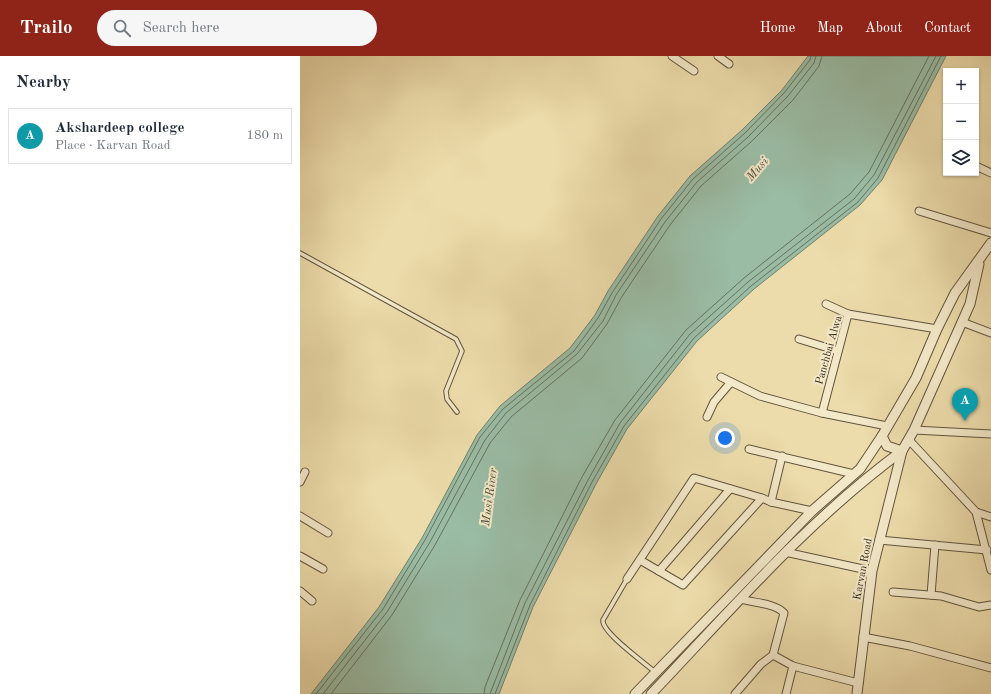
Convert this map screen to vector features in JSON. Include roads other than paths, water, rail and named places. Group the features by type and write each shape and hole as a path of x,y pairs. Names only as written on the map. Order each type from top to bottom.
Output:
{"street":[{"path":"672,56 694,71"},
{"path":"718,56 729,64"},
{"path":"979,167 991,173"},
{"path":"919,211 991,233"},
{"name":"Karvan Road","path":"635,694 812,511 860,469 882,436 916,378 937,329 955,293 991,243"},
{"name":"Karvan Road","path":"857,694 872,571 902,451 914,430 970,304 978,263"},
{"path":"826,304 848,314"},
{"name":"Panchbai Alwa","path":"822,413 848,314 937,329"},
{"path":"962,322 991,333"},
{"path":"799,339 838,351"},
{"path":"721,377 760,396 822,413 887,426"},
{"path":"707,417 714,402 731,382"},
{"path":"914,430 991,434"},
{"path":"882,436 887,446 902,451"},
{"path":"909,440 976,512 991,570"},
{"path":"749,448 854,474"},
{"path":"651,694 785,552 865,478 902,451"},
{"path":"771,502 782,456"},
{"path":"300,482 305,472"},
{"path":"627,579 694,478 771,502 812,511"},
{"path":"659,571 730,489"},
{"path":"640,560 683,585 762,498"},
{"path":"976,512 991,517"},
{"path":"300,516 328,533"},
{"path":"879,540 987,550"},
{"path":"931,595 935,545"},
{"path":"785,552 872,571"},
{"path":"300,556 323,569"},
{"path":"300,591 312,601"},
{"path":"893,592 931,595 979,607 991,605"},
{"path":"735,694 761,664 774,655 784,613 780,609 774,607 741,599"},
{"path":"863,636 910,646 991,668"},
{"path":"774,655 793,666 858,683"},
{"path":"786,694 793,666"}],"lane":[{"path":"300,253 456,339 462,351 446,391 447,399 457,412"},
{"path":"627,579 602,624 605,630 656,672"}],"water":[{"path":"808,56 946,56 882,180 860,205 754,289 697,341 627,429 596,484 533,607 499,694 311,694 379,607 422,538 477,435 500,406 570,348 595,315 608,291 658,216 690,176 742,130 782,90"}],"place":[{"name":"Akshardeep college","path":"965,421"}],"water label":[{"name":"Musi","path":"757,169"},
{"name":"Musi River","path":"489,497"}]}
